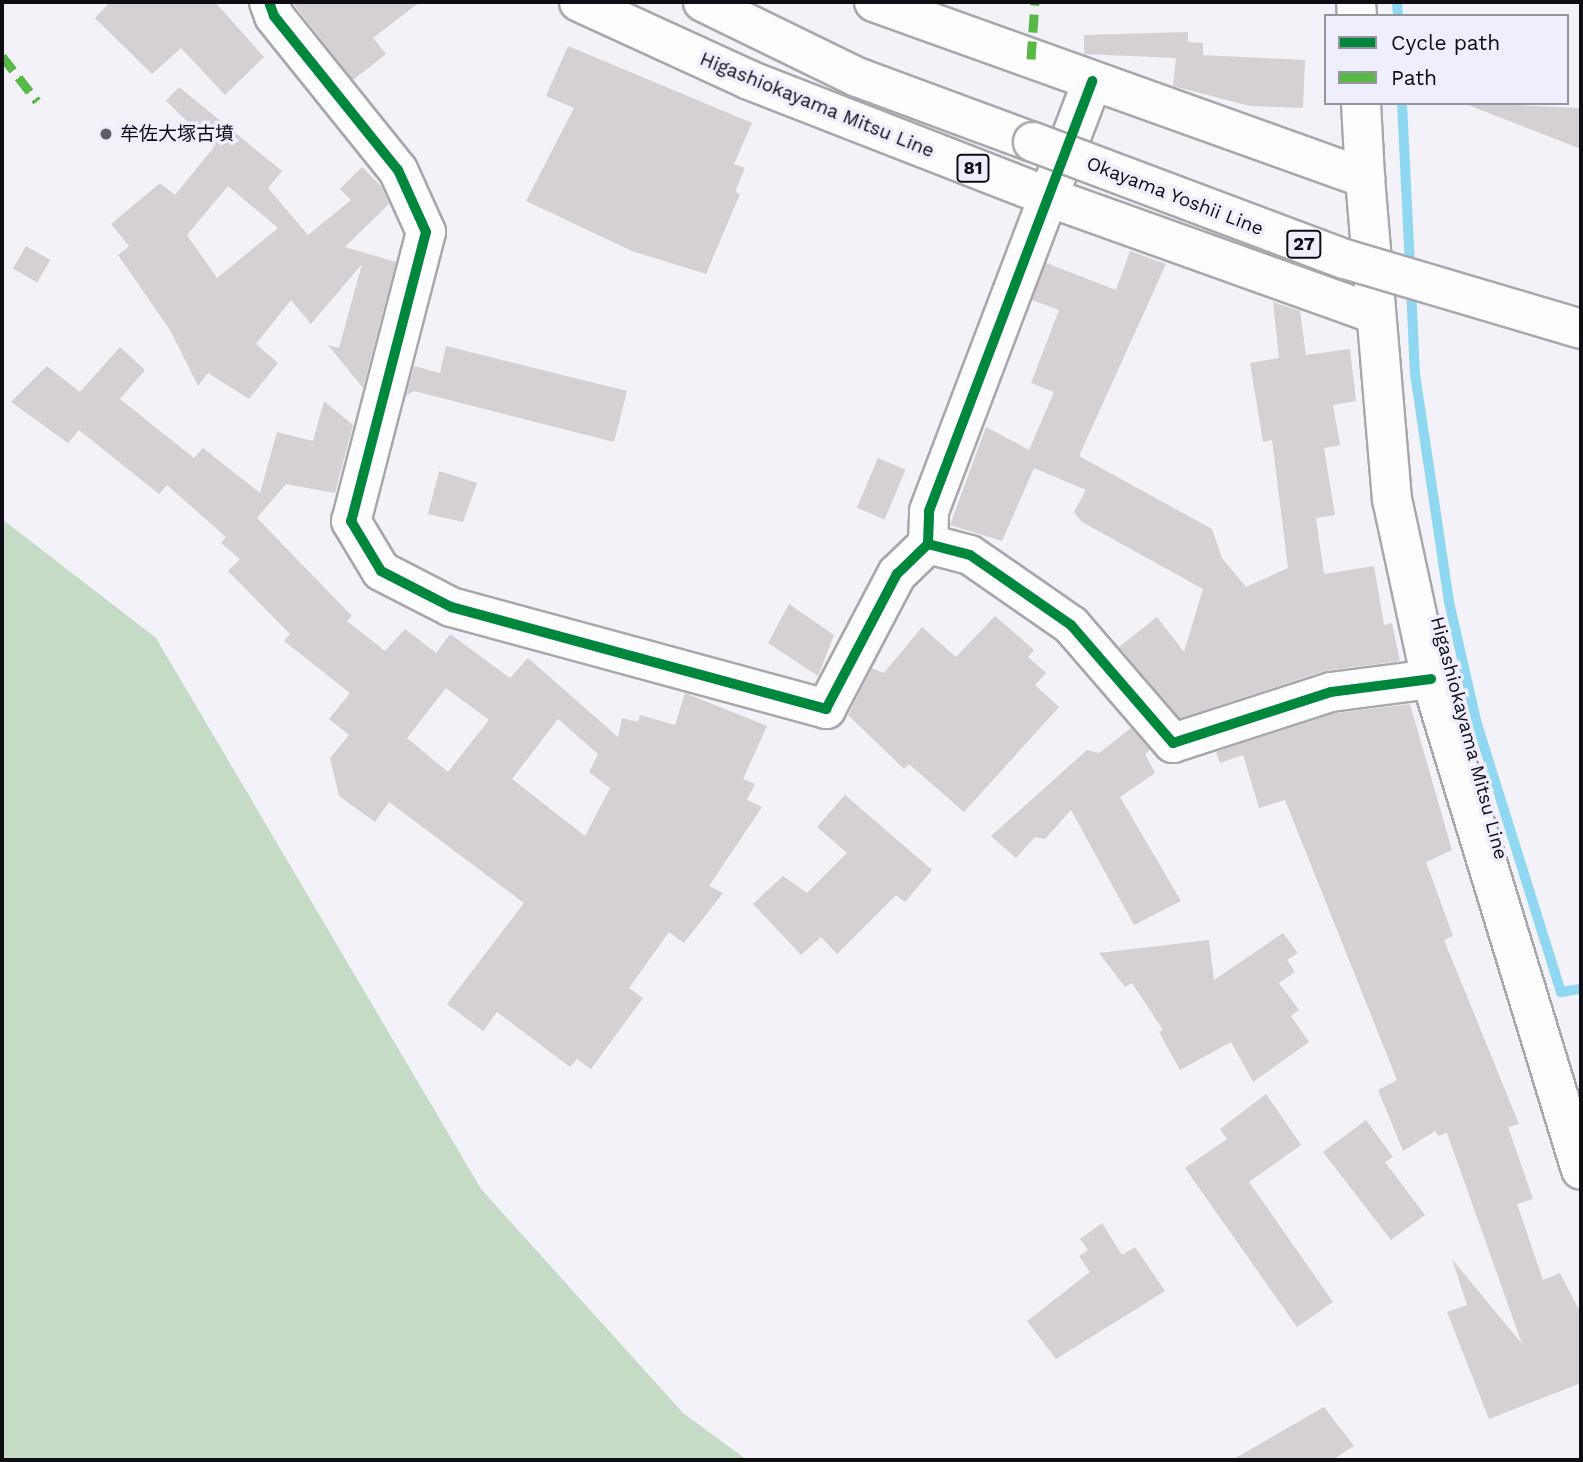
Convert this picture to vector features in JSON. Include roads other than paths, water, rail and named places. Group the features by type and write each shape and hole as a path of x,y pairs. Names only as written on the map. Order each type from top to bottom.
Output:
{"main road":[{"path":"269,2 274,16 398,170 426,232 351,521 381,571 451,607 826,709 897,574 928,544 929,511 1051,198 1092,81"},
{"name":"Higashiokayama Mitsu Line","path":"579,2 749,80 1051,198 1375,314"},
{"name":"Okayama Yoshii Line","path":"703,2 857,77 1345,259 1581,328"},
{"path":"874,2 1365,178"},
{"name":"Higashiokayama Mitsu Line","path":"1361,105 1375,314 1392,499 1431,679 1581,1170"},
{"path":"928,544 970,555 1071,625 1173,743 1331,692 1431,679"}],"waterway":[{"path":"1397,2 1398,14"},
{"path":"1402,105 1410,268"},
{"path":"1411,287 1415,374 1449,602 1477,724 1561,992 1581,989"}],"place":[{"name":"牟佐大塚古墳","path":"106,134"}]}
